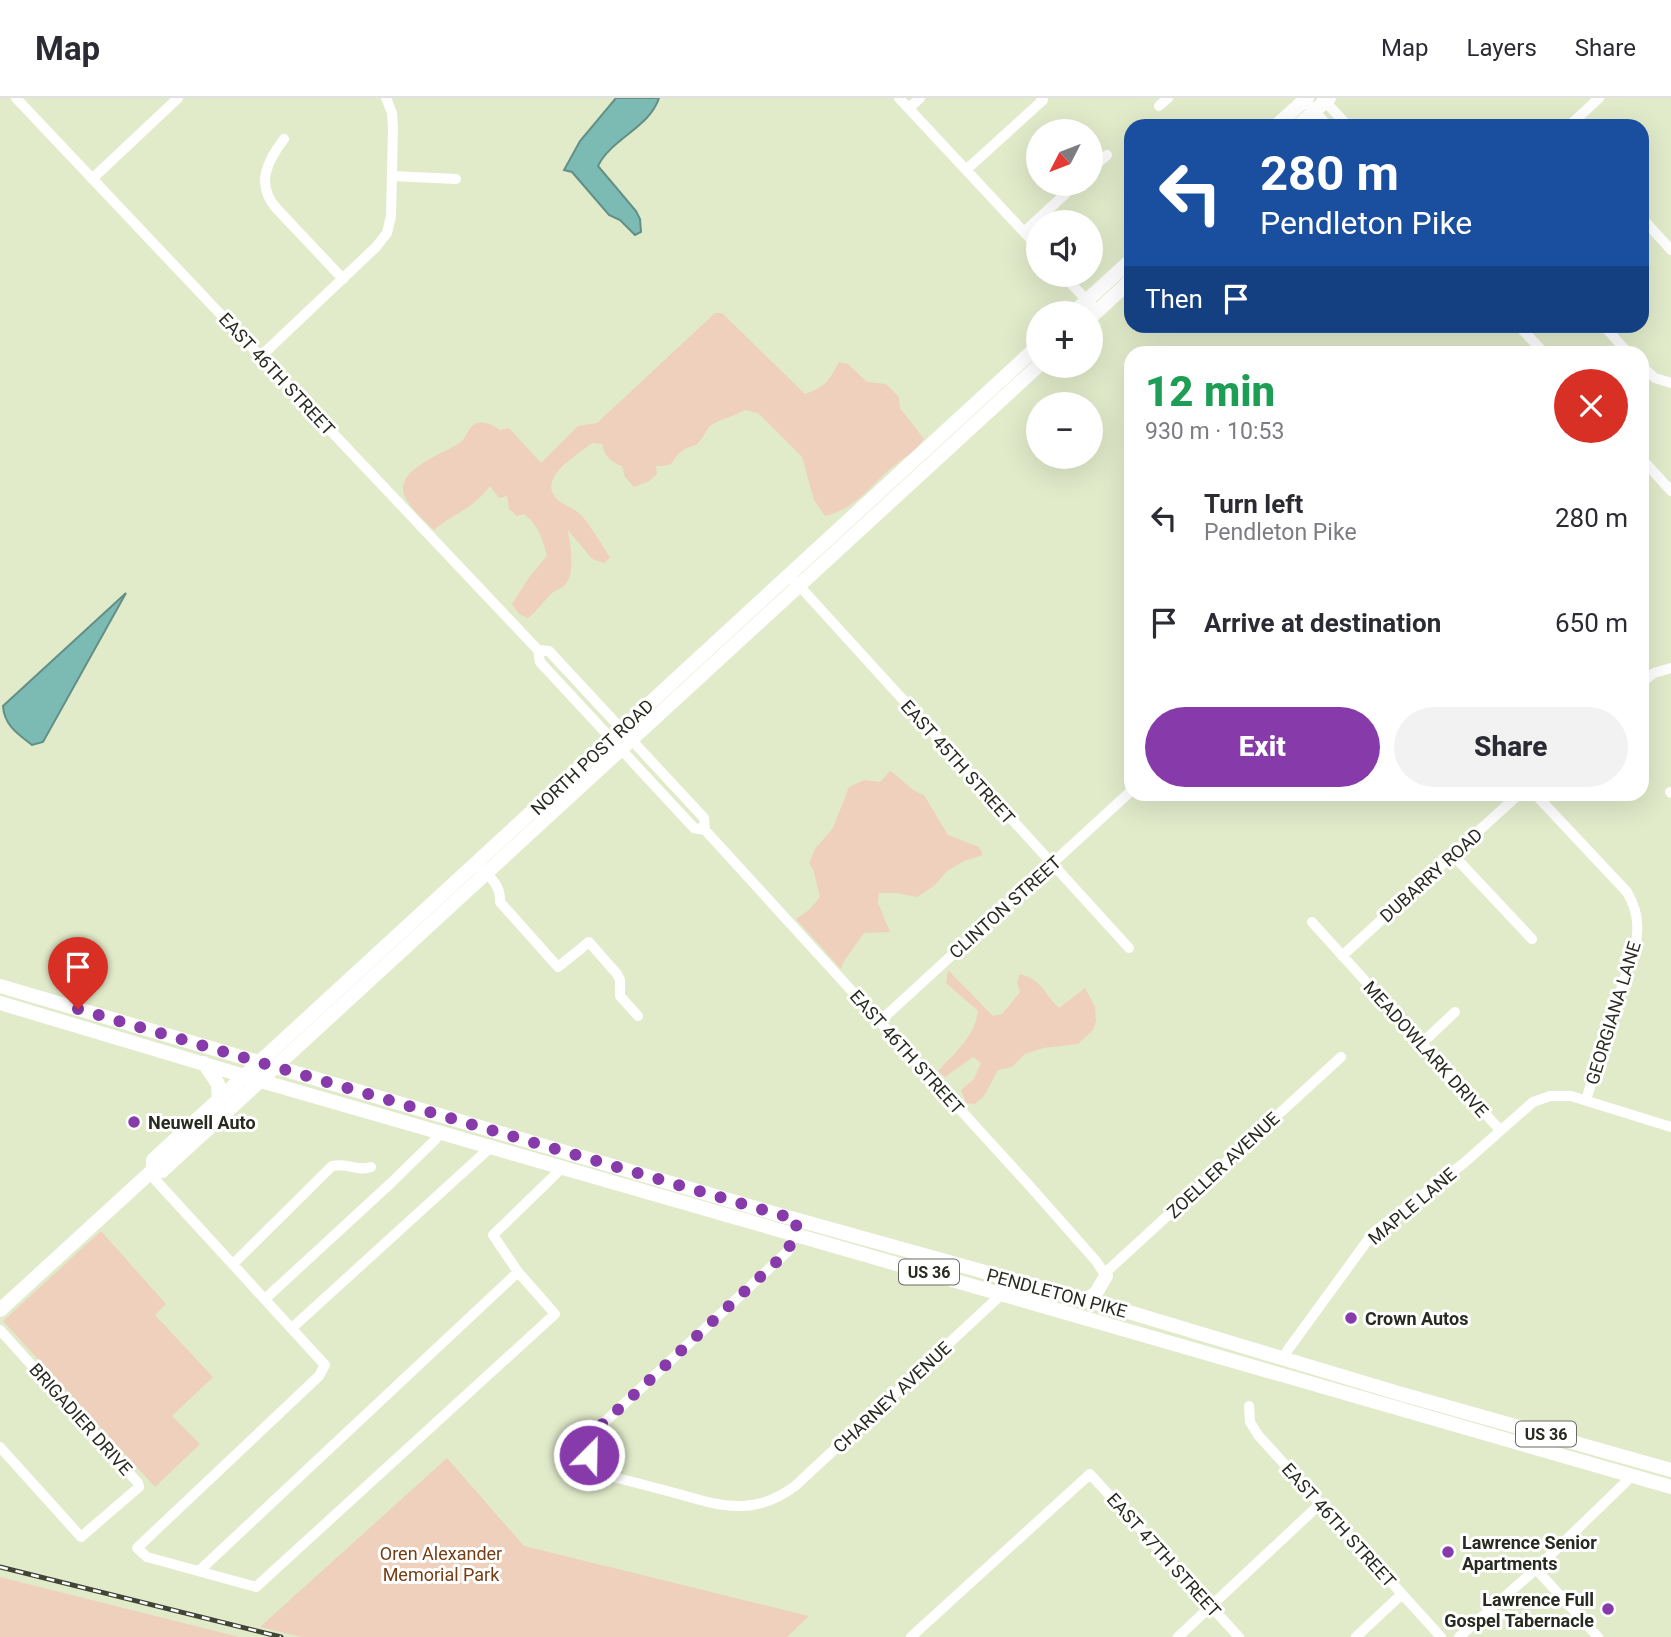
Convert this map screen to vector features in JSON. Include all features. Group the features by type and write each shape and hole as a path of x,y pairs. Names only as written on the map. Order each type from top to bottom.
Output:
{"main road":[{"path":"1287,119 1315,101"},
{"path":"1303,119 1315,101"},
{"path":"1087,300 1124,266"},
{"path":"1103,306 1124,286"},
{"name":"NORTH POST ROAD","path":"151,1172 153,1160 259,1062 481,869 622,740 794,581 1026,358"},
{"name":"NORTH POST ROAD","path":"794,581 1026,377"},
{"name":"NORTH POST ROAD","path":"0,1310 151,1172 162,1171 305,1041 481,869"},
{"name":"PENDLETON PIKE","path":"0,986 798,1220 1113,1308 1398,1393 1671,1470"},
{"name":"PENDLETON PIKE","path":"0,1003 261,1081 1671,1487"},
{"path":"305,1041 302,1059 321,1080"},
{"path":"204,1063 218,1084 219,1100"},
{"path":"1085,1301 1096,1293 1105,1275"},
{"path":"1105,1275 1113,1308"}],"street":[{"name":"EAST 46TH STREET","path":"16,98 538,650 549,651 694,828 705,830 1105,1275"},
{"path":"92,179 178,98"},
{"path":"260,357 379,245 387,233 391,216 393,120 386,98"},
{"path":"899,98 1024,232 1063,196"},
{"path":"909,108 920,98"},
{"path":"965,170 1043,100 1041,98"},
{"path":"1576,119 1599,98"},
{"path":"1315,101 1324,119"},
{"path":"1315,101 1339,119"},
{"path":"284,139 272,155 265,172 264,183 268,197 343,279"},
{"path":"1103,159 1107,155"},
{"path":"392,176 456,179"},
{"path":"1649,226 1671,250"},
{"path":"1075,287 1087,300"},
{"path":"1526,333 1538,346"},
{"path":"1649,373 1658,380 1671,383"},
{"path":"1649,467 1671,491"},
{"name":"EAST 45TH STREET","path":"794,581 1129,948"},
{"path":"1649,677 1657,671 1671,668"},
{"name":"CLINTON STREET","path":"879,1022 1124,798"},
{"name":"DUBARRY ROAD","path":"1342,956 1511,801"},
{"name":"GEORGIANA LANE","path":"1542,801 1626,892 1634,905 1638,922 1635,946 1586,1100"},
{"path":"1453,855 1532,939"},
{"path":"481,869 501,892 500,902 558,967 589,942 617,974 620,980 620,996 638,1016"},
{"name":"MEADOWLARK DRIVE","path":"1312,922 1500,1130 1527,1106 1543,1098 1568,1096 1671,1127"},
{"path":"1421,1044 1455,1012"},
{"name":"ZOELLER AVENUE","path":"1105,1275 1341,1057"},
{"name":"MAPLE LANE","path":"1284,1358 1373,1234 1464,1163 1500,1130"},
{"path":"265,1299 391,1183 441,1131"},
{"path":"292,1328 492,1146"},
{"path":"233,1264 332,1166 343,1164 360,1169 371,1167"},
{"path":"151,1172 325,1365 319,1376 137,1548 147,1557 256,1587 555,1314 518,1272 493,1235 563,1167"},
{"path":"794,1234 798,1220"},
{"name":"CHARNEY AVENUE","path":"794,1234 788,1251 597,1429 591,1438 589,1455 596,1468 606,1475 716,1505 749,1506 779,1497 795,1486 1003,1294"},
{"path":"199,1571 518,1272"},
{"name":"BRIGADIER DRIVE","path":"0,1330 139,1487 81,1537 0,1447"},
{"name":"EAST 46TH STREET","path":"1249,1406 1250,1422 1258,1436 1441,1637"},
{"name":"EAST 47TH STREET","path":"911,1637 1090,1474 1239,1637"},
{"path":"1460,1637 1536,1569 1632,1476"},
{"path":"1178,1637 1320,1504"},
{"path":"1536,1569 1598,1637"},
{"path":"1356,1637 1402,1594"}],"green space":[{"path":"715,313 722,313 805,394 826,382 839,362 848,364 867,382 886,384 899,397 900,408 924,439 854,503 825,516 814,500 802,457 758,413 745,410 714,423 697,444 684,450 670,464 656,466 657,474 649,481 634,487 625,477 622,466 606,455 602,444 592,443 563,466 552,481 551,489 557,499 582,516 610,558 604,563 592,559 568,530 571,558 568,580 528,618 519,614 512,604 547,556 536,527 524,514 517,516 509,509 507,496 499,498 490,486 476,501 434,530 406,499 403,487 411,472 462,441 478,423 500,430 509,428 541,463 578,426 597,423"},
{"path":"890,771 924,795 948,835 979,847 983,855 964,861 947,871 934,886 917,897 879,893 878,903 890,932 864,933 841,969 796,919 809,910 820,897 809,863 815,849 833,828 849,787 864,780 880,782"},
{"path":"948,970 993,1016 1002,1014 1020,992 1017,983 1020,974 1038,983 1059,1008 1085,988 1095,1007 1096,1021 1093,1030 1078,1044 1043,1048 1025,1054 1012,1067 998,1070 984,1096 975,1104 966,1103 961,1090 974,1079 981,1063 973,1057 945,1077 938,1071 969,1036 978,1011 946,983"},
{"path":"101,1231 166,1304 155,1315 213,1377 172,1416 200,1444 155,1487 3,1321"},
{"name":"Oren Alexander Memorial Park","path":"447,1458 524,1546 809,1616 787,1637 302,1637 260,1627"},
{"path":"0,1577 239,1637 0,1637"}],"water":[{"path":"616,98 659,98 648,117 612,148 598,166 636,211 641,232 635,235 620,220 609,215 572,172 564,170 580,141"},
{"path":"126,593 43,742 32,745 9,724 3,706"}],"railway":[{"path":"0,1567 281,1637"}],"place":[{"name":"Neuwell Auto","path":"134,1122"},
{"name":"Crown Autos","path":"1351,1318"},
{"name":"Lawrence Senior Apartments","path":"1448,1552"},
{"name":"Lawrence Full Gospel Tabernacle","path":"1608,1609"}],"route":[{"path":"78,1009 798,1220 788,1251 593,1433 589,1455"}]}
